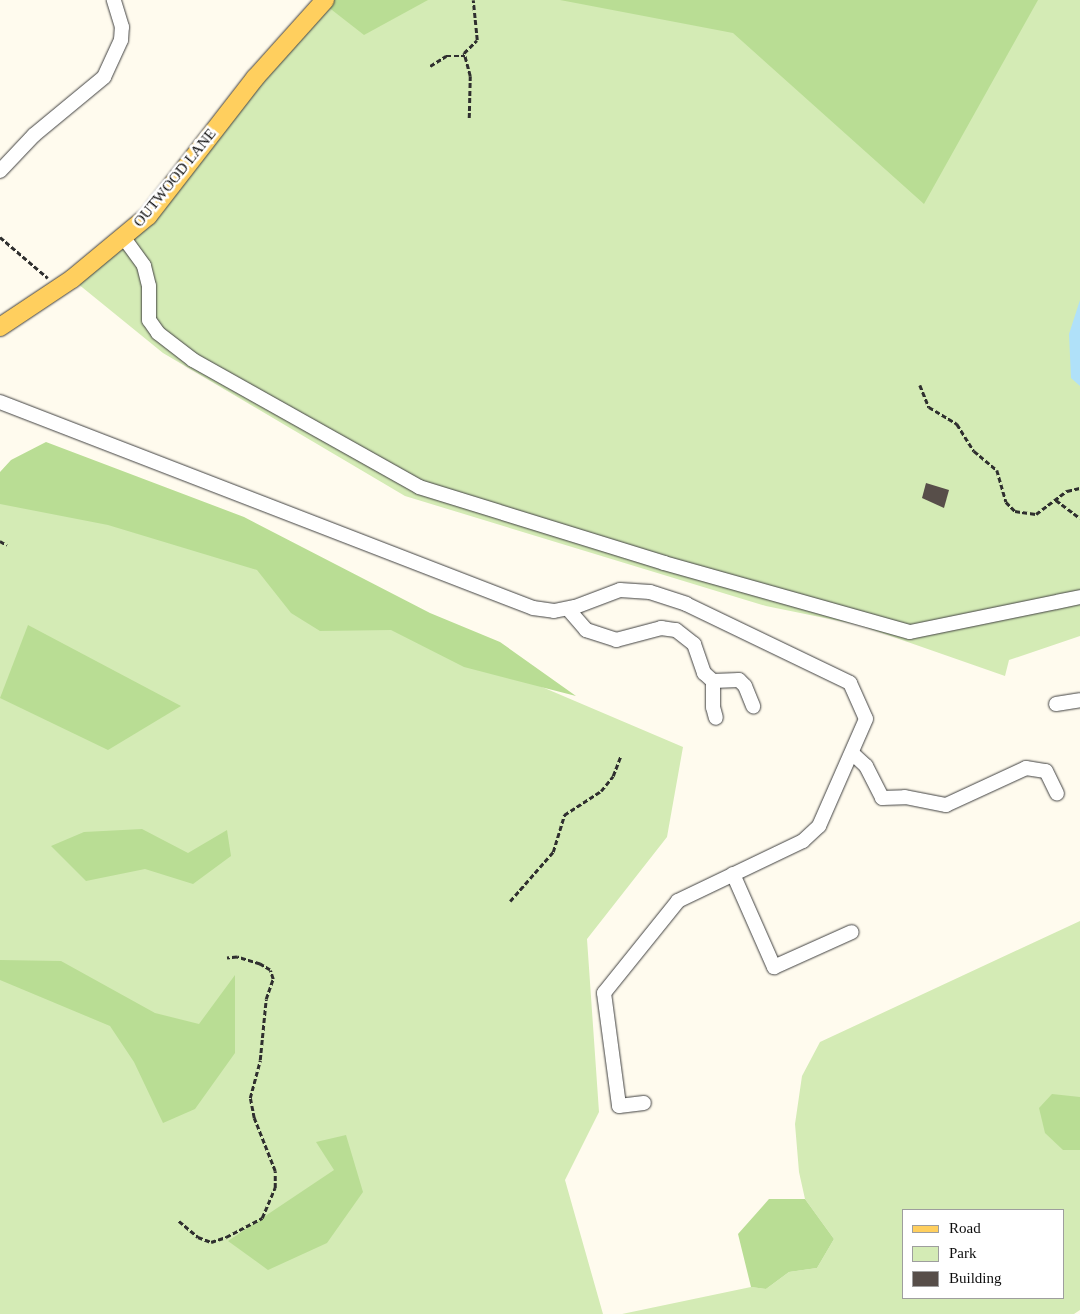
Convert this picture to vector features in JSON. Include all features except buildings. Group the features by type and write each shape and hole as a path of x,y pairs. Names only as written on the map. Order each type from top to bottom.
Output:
{"main road":[{"name":"OUTWOOD LANE","path":"0,327 59,288 124,238 148,216 255,78 325,0"}],"street":[{"path":"0,171 34,135 104,77 120,40 122,27 114,0"},
{"path":"124,238 144,266 149,286 149,320 158,334 193,360 419,487 664,563 910,632 1080,597"},
{"path":"0,402 533,608 554,611 568,609 620,590 650,592 686,604 850,683 866,719 819,826 803,841 678,900 604,993 619,1106 644,1103"},
{"path":"568,609 586,630 616,640 661,628 676,630 694,644 704,673 712,681 712,707 716,718"},
{"path":"712,681 739,680 745,686 752,706"},
{"path":"1056,704 1080,700"},
{"path":"852,753 866,766 882,798 905,796 946,805 1026,768 1046,772 1056,794"},
{"path":"733,874 774,967 852,932"}],"path":[{"path":"469,118 470,76 464,53 477,40 473,0"},
{"path":"430,66 446,56 465,56"},
{"path":"0,237 59,288"},
{"path":"920,386 929,407 957,424 974,451 998,470 1006,502 1015,510 1036,514 1067,491 1080,488"},
{"path":"1056,500 1080,518"},
{"path":"0,541 7,544"},
{"path":"510,901 554,852 564,815 601,791 613,776 621,755"},
{"path":"179,1221 198,1237 211,1242 226,1237 262,1218 275,1188 275,1170 254,1118 250,1098 260,1060 266,999 273,979 270,970 260,964 236,957 227,958"}],"green space":[{"path":"325,0 1080,0 1080,636 1009,660 1005,676 859,625 766,606 405,496 163,353 72,279 124,238"},
{"path":"325,0 428,0 364,35 323,3"},
{"path":"560,0 1038,0 924,204 733,33"},
{"path":"46,442 244,517 430,613 500,642 576,696 464,667 391,630 320,631 291,613 257,570 108,525 0,504 0,472 11,460"},
{"path":"0,481 176,531 683,747 667,837 587,939 599,1112 565,1180 603,1314 0,1314"},
{"path":"28,625 181,706 108,750 0,698"},
{"path":"142,829 188,853 227,830 231,856 193,884 145,869 86,881 51,846 84,832"},
{"path":"1080,921 1080,1310 1074,1314 622,1314 751,1287 766,1289 789,1272 817,1268 834,1239 805,1199 799,1172 795,1124 802,1076 820,1042"},
{"path":"0,960 61,961 155,1013 199,1024 235,975 235,1053 195,1109 163,1123 134,1062 110,1026 0,980"},
{"path":"1052,1094 1080,1097 1080,1150 1063,1150 1045,1133 1039,1108"},
{"path":"346,1135 363,1192 327,1243 268,1270 228,1241 334,1170 316,1142"},
{"path":"769,1199 805,1199 834,1239 817,1268 789,1272 766,1289 751,1287 738,1234"}],"water":[{"path":"1080,300 1080,386 1071,378 1069,334"}]}
